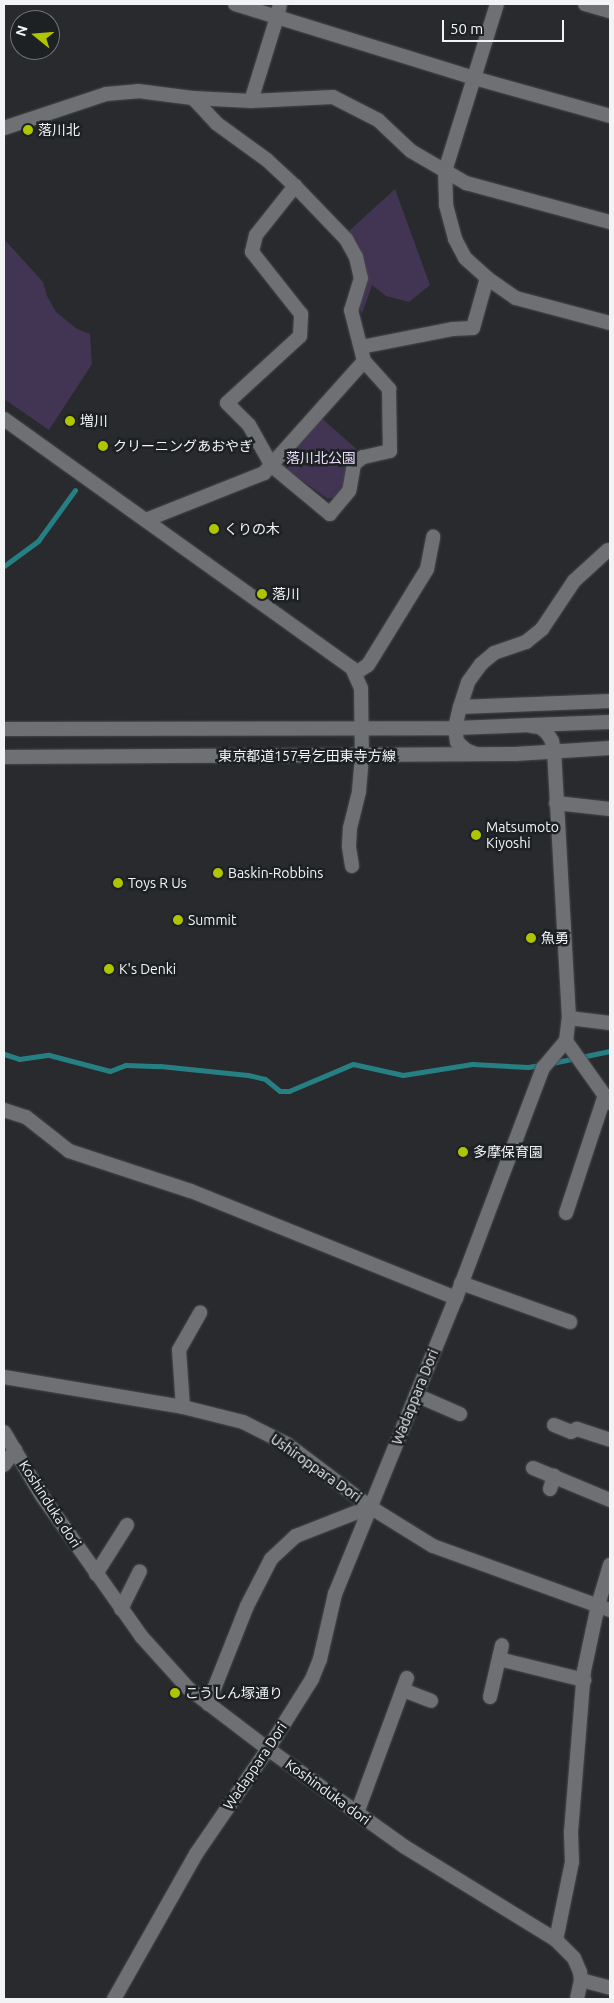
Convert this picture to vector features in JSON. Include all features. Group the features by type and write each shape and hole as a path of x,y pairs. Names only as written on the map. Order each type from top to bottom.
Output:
{"street":[{"path":"235,4 278,10 474,78 610,116"},
{"path":"497,4 445,171 446,205 455,239 465,258 487,278 516,298 610,323"},
{"path":"585,4 610,11"},
{"path":"251,101 278,10"},
{"path":"4,128 106,94 138,91 193,98 251,101 333,97 378,120 411,151 466,183 610,222"},
{"path":"193,98 216,123 267,160 295,186 346,239 356,257 361,278 351,310 363,354 389,389 390,451 363,457 354,464 349,491 330,514 272,466 249,425 227,404 300,336 301,314 252,252 256,235 295,186"},
{"path":"146,520 264,473 272,466 363,354 454,329 472,328 487,278"},
{"path":"4,419 341,658 356,673 368,665 427,568 433,537"},
{"path":"480,755 466,750 457,742 455,728 468,682 481,664 494,653 526,642 542,629 574,581 608,550"},
{"name":"東京都道157号乞田東寺方線","path":"356,673 361,688 363,728"},
{"path":"460,707 610,701"},
{"name":"東京都道157号乞田東寺方線","path":"4,729 455,728 610,722"},
{"path":"531,726 540,727 547,733 552,741 554,753 570,1046 608,1099 566,1213"},
{"path":"352,866 349,846 350,828 359,791 363,728"},
{"name":"東京都道157号乞田東寺方線","path":"4,758 480,755 554,753 610,748"},
{"path":"556,803 610,809"},
{"path":"568,1018 610,1023"},
{"name":"Wadappara Dori","path":"114,1999 196,1854 268,1749 312,1679 320,1659 335,1594 456,1298 543,1068 555,1053 570,1046"},
{"path":"4,1110 26,1117 70,1151 191,1191 456,1298"},
{"path":"461,1283 570,1322"},
{"path":"183,1407 179,1350 200,1313"},
{"name":"Ushiroppara Dori","path":"4,1378 183,1407 243,1422 300,1453 370,1507 433,1546 604,1608"},
{"path":"416,1395 460,1414"},
{"path":"554,1426 571,1432 577,1429 610,1440"},
{"name":"Koshinduka dori","path":"4,1432 42,1496 96,1574 121,1609 170,1670 208,1704 356,1813 430,1863 556,1940 574,1958 581,1980"},
{"path":"4,1465 16,1450"},
{"path":"533,1468 552,1483 610,1500"},
{"path":"208,1704 247,1606 271,1559 296,1536 370,1507"},
{"path":"96,1574 127,1525"},
{"path":"556,1940 572,1862 571,1832 584,1680 604,1608 610,1565"},
{"path":"121,1609 140,1571"},
{"path":"490,1697 501,1652 584,1680"},
{"path":"356,1813 405,1684 431,1701"},
{"path":"577,1999 581,1980 610,1988"}],"green space":[{"path":"395,189 430,285 409,302 386,296 372,285 362,314 358,305 359,250 349,231"},
{"path":"4,239 43,282 47,296 56,312 77,329 90,334 92,364 49,430 4,399"},
{"name":"落川北公園","path":"318,415 360,452 338,496 328,499 285,468 283,457"}],"waterway":[{"path":"4,566 38,541 75,490"},
{"path":"552,1063 610,1051"},
{"path":"4,1054 19,1059 49,1055 110,1071 126,1065 160,1066 248,1075 265,1079 280,1091 289,1091 353,1064 403,1075 472,1064 528,1067 541,1065"}],"place":[{"name":"落川北","path":"28,130"},
{"name":"増川","path":"70,421"},
{"name":"クリーニングあおやぎ","path":"103,446"},
{"name":"くりの木","path":"214,529"},
{"name":"落川","path":"262,594"},
{"name":"Matsumoto Kiyoshi","path":"476,835"},
{"name":"Baskin-Robbins","path":"218,873"},
{"name":"Toys R Us","path":"118,883"},
{"name":"Summit","path":"178,920"},
{"name":"魚勇","path":"531,938"},
{"name":"K's Denki","path":"109,969"},
{"name":"多摩保育園","path":"463,1152"},
{"name":"こうしん塚通り","path":"175,1693"}]}
